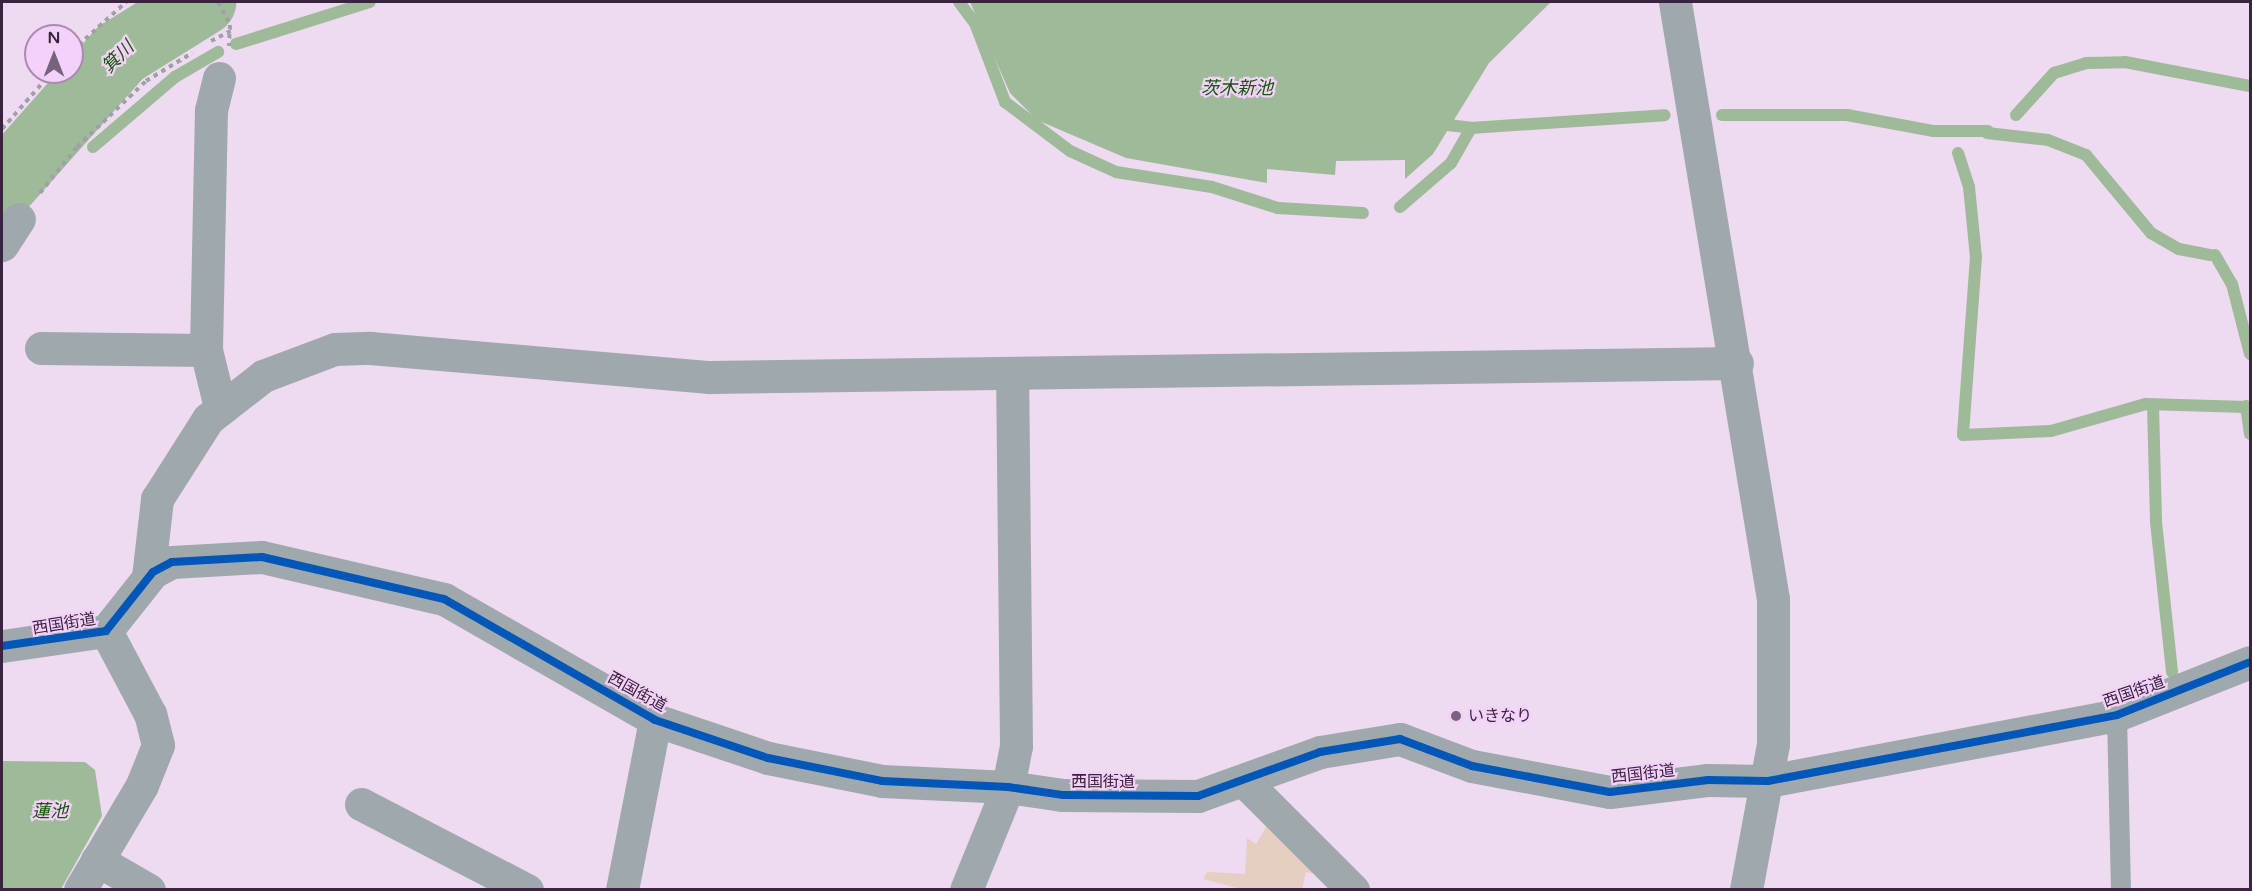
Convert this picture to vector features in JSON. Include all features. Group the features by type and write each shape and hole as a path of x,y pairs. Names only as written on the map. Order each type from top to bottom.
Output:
{"street":[{"path":"1675,2 1737,363 1773,599 1768,781 1746,890"},
{"path":"219,78 212,100 206,350 220,407"},
{"path":"41,348 206,350"},
{"path":"148,577 157,499 189,443 220,407 286,366 353,348 688,377 1737,363"},
{"path":"966,890 1008,787 1016,746 1012,373"},
{"name":"西国街道","path":"2,646 106,632 148,577 190,558 251,556 400,584 469,611 656,720 768,758 882,781 1008,787 1063,795 1198,796 1245,782 1320,752 1400,739 1472,766 1610,792 1708,780 1768,781 2117,715 2250,662"},
{"path":"80,890 149,771 158,745 150,714 106,632"},
{"path":"622,890 656,720"},
{"path":"1245,782 1353,890"},
{"path":"361,804 527,890"},
{"path":"97,860 149,890"}],"lane":[{"path":"2117,715 2121,890"}],"path":[{"path":"84,40 126,2"},
{"path":"218,2 227,19"},
{"path":"204,45 231,31"},
{"path":"10,232 61,164 146,81 197,50"},
{"path":"2,129 41,84"}],"shaded area":[{"path":"1271,819 1336,878 1306,872 1302,890 1241,889 1203,879 1207,872 1245,874 1247,838 1256,844"}],"water":[{"name":"茨木新池","path":"970,2 1551,2 1489,63 1433,154 1405,179 1405,160 1336,161 1335,175 1267,169 1267,183 1126,158 1037,120 1010,93"},
{"name":"蓮池","path":"2,761 85,762 95,770 102,816 61,889 2,889"}],"waterway":[{"name":"箕川","path":"2,186 120,53 202,2"},
{"path":"236,44 370,2"},
{"path":"959,2 975,23 1005,102 1070,151 1116,172 1212,187 1278,208 1363,213"},
{"path":"93,147 175,77 218,52"},
{"path":"2016,115 2054,73 2086,63 2125,62 2250,86"},
{"path":"1400,207 1451,163 1471,128 1665,115"},
{"path":"1722,115 1847,115 1933,131 1988,131"},
{"path":"1448,125 1471,128"},
{"path":"1987,133 2048,140 2086,155 2151,233 2179,249 2209,255"},
{"path":"43,139 60,153"},
{"path":"1958,153 1969,187 1976,257 1963,435 2051,431 2146,404 2246,407"},
{"path":"2215,255 2232,284 2250,354"},
{"path":"2153,406 2156,522 2172,672"},
{"path":"2246,406 2250,434"}],"cycle path":[{"path":"2,646 106,631 153,572 172,562 262,557 444,599 655,720 768,758 882,781 1008,787 1063,795 1198,796 1320,752 1400,739 1472,766 1610,792 1708,780 1768,781 2117,715 2250,662"}],"place":[{"name":"いきなり","path":"1456,716"}]}
